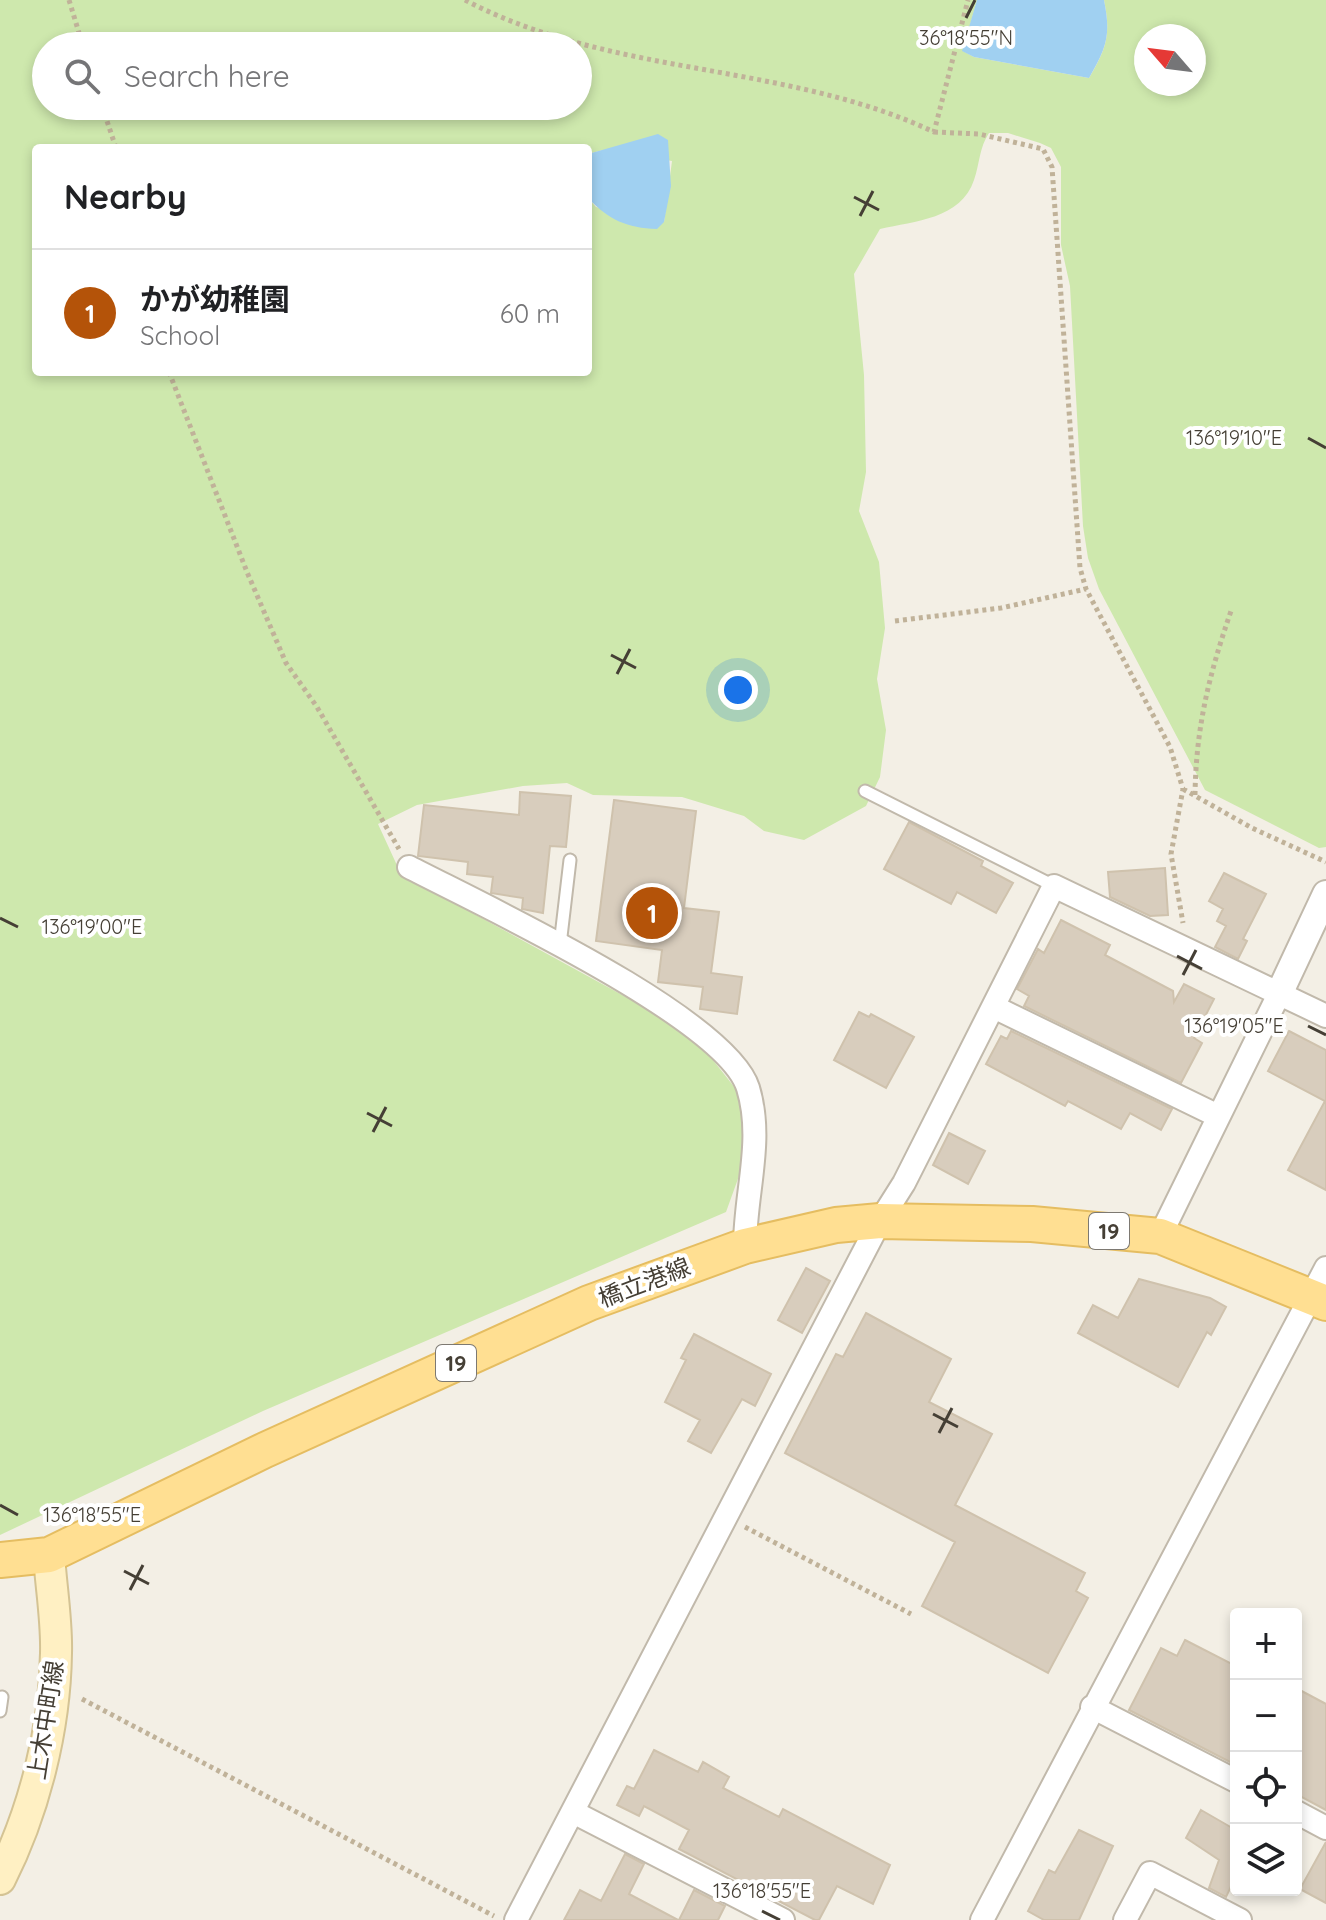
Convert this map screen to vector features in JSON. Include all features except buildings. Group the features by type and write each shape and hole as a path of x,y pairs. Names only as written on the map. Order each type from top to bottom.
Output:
{"main road":[{"name":"橋立港線","path":"0,1560 49,1555 522,1332 658,1275 745,1246 836,1225 880,1221 1032,1224 1160,1236 1320,1289"},
{"name":"上木中町線","path":"0,1879 29,1806 44,1746 54,1685 56,1652 49,1555"}],"street":[{"path":"409,867 560,946 680,1016 714,1043 747,1085 756,1124 745,1207 745,1246"},
{"path":"516,1920 880,1221 904,1183 1054,886 1326,1016"},
{"path":"1160,1236 1326,894"},
{"path":"994,1007 1218,1116"},
{"path":"982,1920 1092,1707 1320,1289"},
{"path":"1092,1707 1230,1778"},
{"path":"573,1812 783,1920"},
{"path":"1302,1815 1326,1828"},
{"path":"1125,1920 1150,1873 1240,1920"}],"lane":[{"path":"865,791 1054,886"},
{"path":"560,946 570,860"},
{"path":"0,1711 2,1697"}],"path":[{"path":"69,0 79,32"},
{"path":"465,0 505,21 537,32"},
{"path":"934,132 968,0"},
{"path":"592,45 689,68 850,98 934,132 979,134 1043,149 1052,167 1070,393 1075,535 1086,589 1170,747 1183,789 1171,854 1188,951"},
{"path":"107,120 115,144"},
{"path":"171,376 286,663 317,707 409,867"},
{"path":"895,621 1001,608 1086,589"},
{"path":"1195,795 1196,747 1207,681 1231,611"},
{"path":"1183,789 1252,828 1326,862"},
{"path":"726,1517 911,1614"},
{"path":"54,1685 502,1920"}],"green space":[{"path":"0,0 977,0 963,51 974,57 1089,78 1106,40 1104,0 1326,0 1326,847 1319,848 1205,790 1099,589 1088,558 1083,526 1070,286 1061,245 1061,167 1051,148 1008,133 989,133 981,150 974,180 959,203 935,216 880,229 854,274 864,375 866,472 859,511 879,562 885,628 877,679 886,730 880,777 866,806 804,840 764,831 744,816 682,797 593,795 567,783 523,786 417,805 378,824 401,874 657,1014 701,1045 743,1098 745,1148 726,1212 263,1411 0,1535"}],"water":[{"path":"977,0 1104,0 1106,40 1089,78 974,57 962,51"},
{"path":"658,134 668,140 671,186 664,222 657,229 619,221 592,202 592,153"}],"place":[{"name":"かが幼稚園","path":"652,913"}]}
